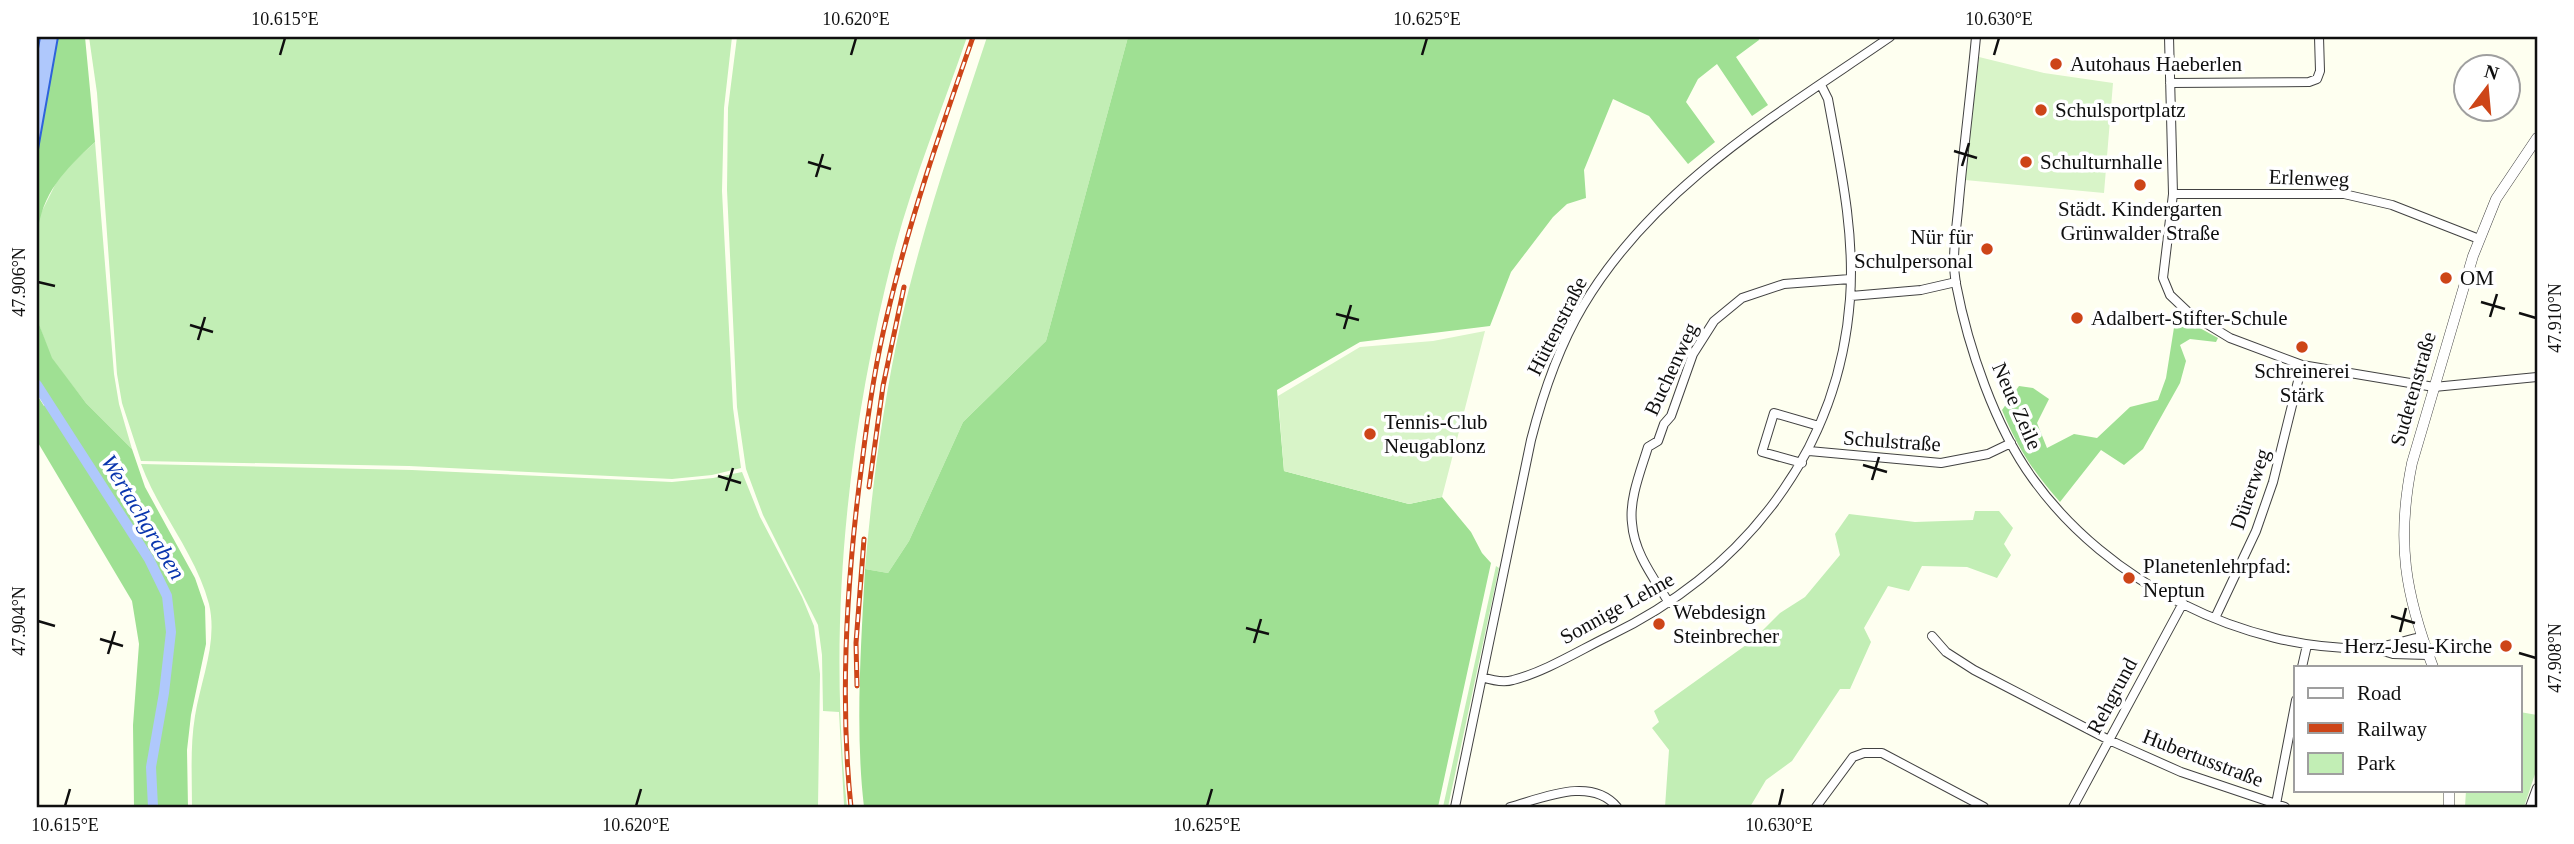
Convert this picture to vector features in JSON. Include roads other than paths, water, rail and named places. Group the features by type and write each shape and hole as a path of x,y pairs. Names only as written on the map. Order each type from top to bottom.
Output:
{"street":[{"name":"Hüttenstraße","path":"1455,807 1534,427 1555,362 1582,308 1628,243 1672,197 1720,153 1890,37"},
{"name":"Neue Zeile","path":"1976,37 1958,211 1956,282 1981,373 2011,443 2034,480 2079,530 2117,564 2183,603 2215,618 2257,635 2306,645 2374,648 2393,654 2428,655"},
{"path":"2169,37 2172,194 2163,278 2165,288 2189,313 2230,338 2302,365 2434,387 2537,377"},
{"path":"2170,83 2309,82 2317,79 2320,71 2319,37"},
{"name":"Sonnige Lehne","path":"1482,677 1510,681 1529,675 1627,627 1669,603 1714,570 1749,536 1809,451 1834,386 1851,296 1847,205 1828,99 1821,85"},
{"name":"Sudetenstraße","path":"2433,666 2404,570 2406,490 2479,239 2496,199 2537,138"},
{"name":"Erlenweg","path":"2172,194 2344,194 2392,205 2479,239"},
{"name":"Buchenweg","path":"1669,603 1641,556 1631,521 1648,447 1658,441 1664,424 1671,416 1693,354 1714,321 1742,298 1784,284 1850,279"},
{"path":"1851,296 1921,290 1956,282"},
{"name":"Dürerweg","path":"2215,618 2256,531 2273,482 2302,365"},
{"path":"1802,463 1762,452 1774,413 1819,426"},
{"name":"Schulstraße","path":"1809,451 1941,464 1988,454 2011,443"},
{"name":"Rehgrund","path":"2073,807 2183,603"},
{"name":"Hubertusstraße","path":"1932,636 1946,652 1974,670 2109,740 2181,772 2285,807"},
{"name":"Neue Zeile","path":"2374,648 2422,637"},
{"path":"2302,666 2306,645"},
{"path":"2276,804 2294,710"},
{"path":"1816,807 1853,757 1864,753 1882,753 1984,807"},
{"path":"2530,807 2537,788"},
{"path":"1510,807 1573,791 1588,791 1602,795 1617,807"}],"water":[{"path":"40,37 58,37 37,155 37,54"}],"waterway":[{"name":"Wertachgraben","path":"37,385 149,559 167,596 171,632 151,767 153,807"}],"railway":[{"path":"851,807 847,764 846,635 857,506 872,389 883,334 915,210 973,37"},
{"path":"869,487 883,386 904,287"},
{"path":"857,686 856,643 864,539"}],"place":[{"name":"Autohaus Haeberlen","path":"2056,64"},
{"name":"Schulsportplatz","path":"2041,110"},
{"name":"Schulturnhalle","path":"2026,162"},
{"name":"Städt. Kindergarten Grünwalder Straße","path":"2140,185"},
{"name":"Nür für Schulpersonal","path":"1987,249"},
{"name":"OM","path":"2446,278"},
{"name":"Adalbert-Stifter-Schule","path":"2077,318"},
{"name":"Schreinerei Stärk","path":"2302,347"},
{"name":"Tennis-Club Neugablonz","path":"1370,434"},
{"name":"Planetenlehrpfad: Neptun","path":"2129,578"},
{"name":"Webdesign Steinbrecher","path":"1659,624"},
{"name":"Herz-Jesu-Kirche","path":"2506,646"}]}
